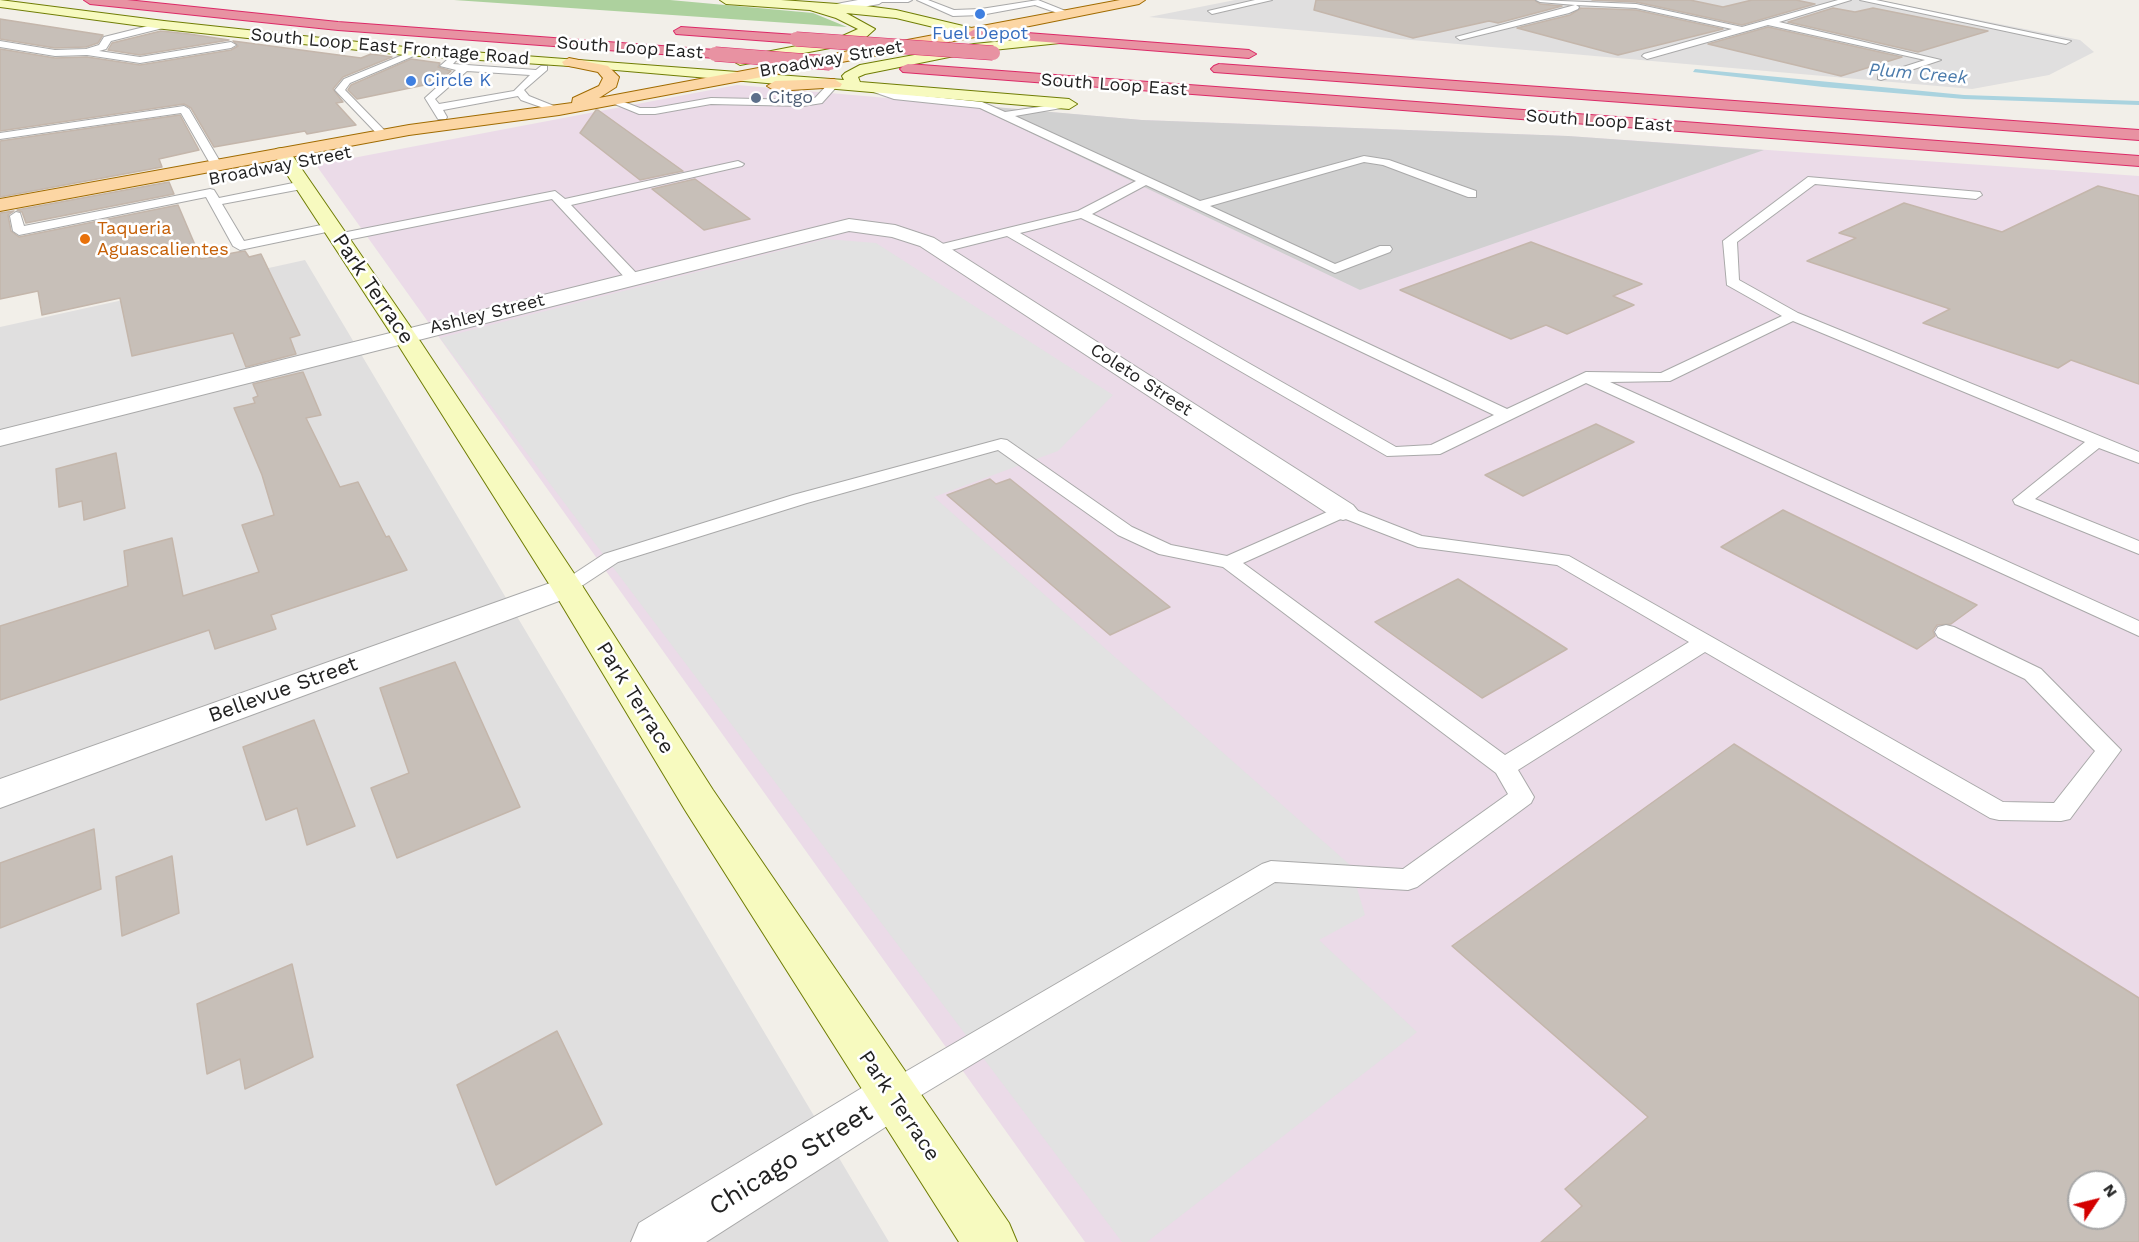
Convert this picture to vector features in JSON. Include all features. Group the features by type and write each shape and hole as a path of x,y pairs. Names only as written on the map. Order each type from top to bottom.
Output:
{"highway":[{"name":"South Loop East","path":"90,0 327,25 1634,126"},
{"name":"South Loop East","path":"668,30 1041,57"},
{"path":"975,33 1259,55"},
{"path":"1304,60 1625,95"},
{"name":"South Loop East","path":"1208,69 1625,95 2139,135"},
{"path":"1069,104 1089,106"},
{"path":"1335,117 1634,126 2139,161"}],"main road":[{"path":"726,0 889,13 975,33"},
{"name":"Broadway Street","path":"0,205 216,165 291,167 384,135 559,110 975,33 1139,0"},
{"name":"South Loop East Frontage Road","path":"0,3 164,25 418,52 562,61 1069,104"},
{"path":"639,68 692,68 724,63 841,42 860,36 868,28 841,15 814,7"},
{"path":"1051,17 1049,30 1096,43"},
{"path":"920,20 968,23 1028,22"},
{"path":"865,87 850,82 850,76 860,70 974,48 1055,40"},
{"path":"559,110 605,89 610,84 611,77 603,69 562,61"},
{"path":"636,95 706,96 834,84"},
{"name":"Broadway Street","path":"8,217 291,167 524,120 559,110"},
{"name":"Park Terrace","path":"291,167 404,335 567,587 699,800 990,1242"}],"street":[{"path":"836,8 879,0 889,13"},
{"name":"Ashley Street","path":"0,438 849,225 895,231 927,242 939,249"},
{"name":"Coleto Street","path":"939,249 1343,511"},
{"name":"Bellevue Street","path":"0,794 567,587"},
{"name":"Chicago Street","path":"658,1242 892,1096"}],"lane":[{"path":"879,0 908,0"},
{"path":"921,0 944,10 967,13 1036,2 1069,14"},
{"path":"1212,12 1252,1 1268,0"},
{"path":"1540,0 1636,6 1743,29"},
{"path":"1647,56 1847,0"},
{"path":"1864,0 2066,41"},
{"path":"1460,37 1566,11 1588,2"},
{"path":"920,20 944,10"},
{"path":"1768,22 1936,60 1881,77"},
{"path":"87,52 103,47 107,39 164,25"},
{"path":"0,44 55,53 87,52 140,60 231,45"},
{"path":"384,135 340,90 347,81 418,52"},
{"path":"456,54 445,66 538,73"},
{"path":"559,110 525,98 518,90 538,73 562,61"},
{"path":"447,125 430,98 465,67"},
{"path":"865,87 894,96 982,105 1335,268 1385,249"},
{"path":"437,108 520,93"},
{"path":"610,100 639,111 655,111 706,96"},
{"path":"1005,115 1069,104"},
{"path":"0,136 184,109 216,165"},
{"path":"1197,206 1364,159 1385,162 1472,194"},
{"path":"562,203 738,164"},
{"path":"215,202 291,167"},
{"path":"1976,195 1812,180 1730,241 1732,282 1793,316 2139,458"},
{"path":"939,249 1082,214 1145,182"},
{"path":"8,217 19,231 210,194 240,246 334,233 555,195 633,278"},
{"path":"1082,214 1505,414"},
{"path":"1009,232 1393,452 1434,450 1586,377 1664,378 1793,316"},
{"path":"1586,377 2139,629"},
{"path":"2096,442 2022,500 2139,548"},
{"path":"567,587 611,558 800,499 1001,444 1125,531 1166,550 1229,562 1504,767 1522,796 1408,880 1271,871 892,1096"},
{"path":"1229,562 1343,511 1418,541 1501,554 1562,560 1999,811 2061,812 2109,750 2033,674 1946,632"},
{"path":"1504,767 1704,642"}],"shaded area":[{"path":"1235,0 1879,0 2080,40 2094,52 2049,75 1972,89 1149,17"},
{"path":"737,85 1142,120 1568,136 2139,176 2139,1242 1085,1242 316,165"},
{"path":"972,105 1142,120 1568,136 1764,150 1360,290"},
{"path":"826,239 876,243 1113,395 1058,451 934,497 1350,865 1365,915 1319,940 1417,1032 1147,1242 1122,1242 440,338"},
{"path":"305,260 889,1242 0,1242 0,327"}],"green space":[{"path":"454,0 670,0 813,13 847,27"}],"building":[{"path":"1316,0 1534,0 1540,4 1562,6 1498,23 1489,21 1413,38 1314,10"},
{"path":"1592,0 1690,0 1723,7 1752,0 1796,0 1815,4 1742,25 1636,2"},
{"path":"1581,8 1636,10 1723,29 1618,55 1517,28 1570,15"},
{"path":"1833,8 1855,12 1873,8 1988,31 1918,52 1788,22"},
{"path":"0,19 103,35 98,43 86,47 55,48 0,39"},
{"path":"1768,27 1902,57 1841,76 1708,44"},
{"path":"161,31 229,40 140,55 108,50 112,43"},
{"path":"233,41 361,58 371,54 392,57 343,77 333,89 343,102 336,103 356,125 307,134 305,131 214,147 191,108 184,104 0,131 0,49 55,58 87,57 140,65 231,50 238,46"},
{"path":"411,59 440,63 438,67 451,71 439,82 357,99 348,90 351,85"},
{"path":"596,110 683,171 640,180 580,133"},
{"path":"180,115 199,150 159,159 162,167 0,197 0,141"},
{"path":"695,179 750,219 704,230 652,189"},
{"path":"169,182 174,194 26,223 22,212 17,210"},
{"path":"2098,186 2139,196 2139,384 2071,360 2058,368 1923,323 1950,309 1807,261 1856,238 1839,233 1904,203 2002,232"},
{"path":"178,205 201,259 245,251 249,257 261,254 300,335 290,338 296,354 246,367 233,333 132,356 120,298 42,315 38,291 0,299 0,213 14,211 8,215 11,231 19,237"},
{"path":"1531,242 1642,284 1613,296 1634,305 1567,334 1546,325 1511,339 1400,290"},
{"path":"303,372 321,415 306,418 340,487 358,482 386,537 389,536 407,570 271,615 276,629 215,649 209,630 0,700 0,626 128,586 124,551 172,538 183,596 259,572 242,525 274,515 262,475 234,408 255,403 253,398 258,396 253,384"},
{"path":"1596,424 1634,442 1523,496 1485,475"},
{"path":"116,453 125,508 84,520 82,501 59,507 56,469"},
{"path":"990,479 996,484 1010,479 1170,607 1110,635 947,495"},
{"path":"1783,510 1977,605 1951,624 1937,625 1933,631 1935,636 1917,649 1721,547"},
{"path":"1458,579 1567,649 1482,698 1375,622"},
{"path":"455,662 520,807 397,858 371,788 409,773 380,688"},
{"path":"314,720 355,826 307,845 297,808 266,820 243,747"},
{"path":"1734,744 2139,998 2139,1242 1541,1242 1582,1206 1565,1189 1648,1117 1452,946"},
{"path":"94,829 101,889 0,928 0,863"},
{"path":"172,856 179,913 122,936 116,877"},
{"path":"292,964 313,1057 245,1089 240,1059 207,1074 197,1004"},
{"path":"557,1031 602,1124 496,1185 457,1085"}],"waterway":[{"name":"Plum Creek","path":"1695,71 1964,97 2139,103"}],"place":[{"name":"Fuel Depot","path":"980,14"},
{"name":"Circle K","path":"411,81"},
{"name":"Citgo","path":"756,98"},
{"name":"Taqueria Aguascalientes","path":"85,239"}]}
